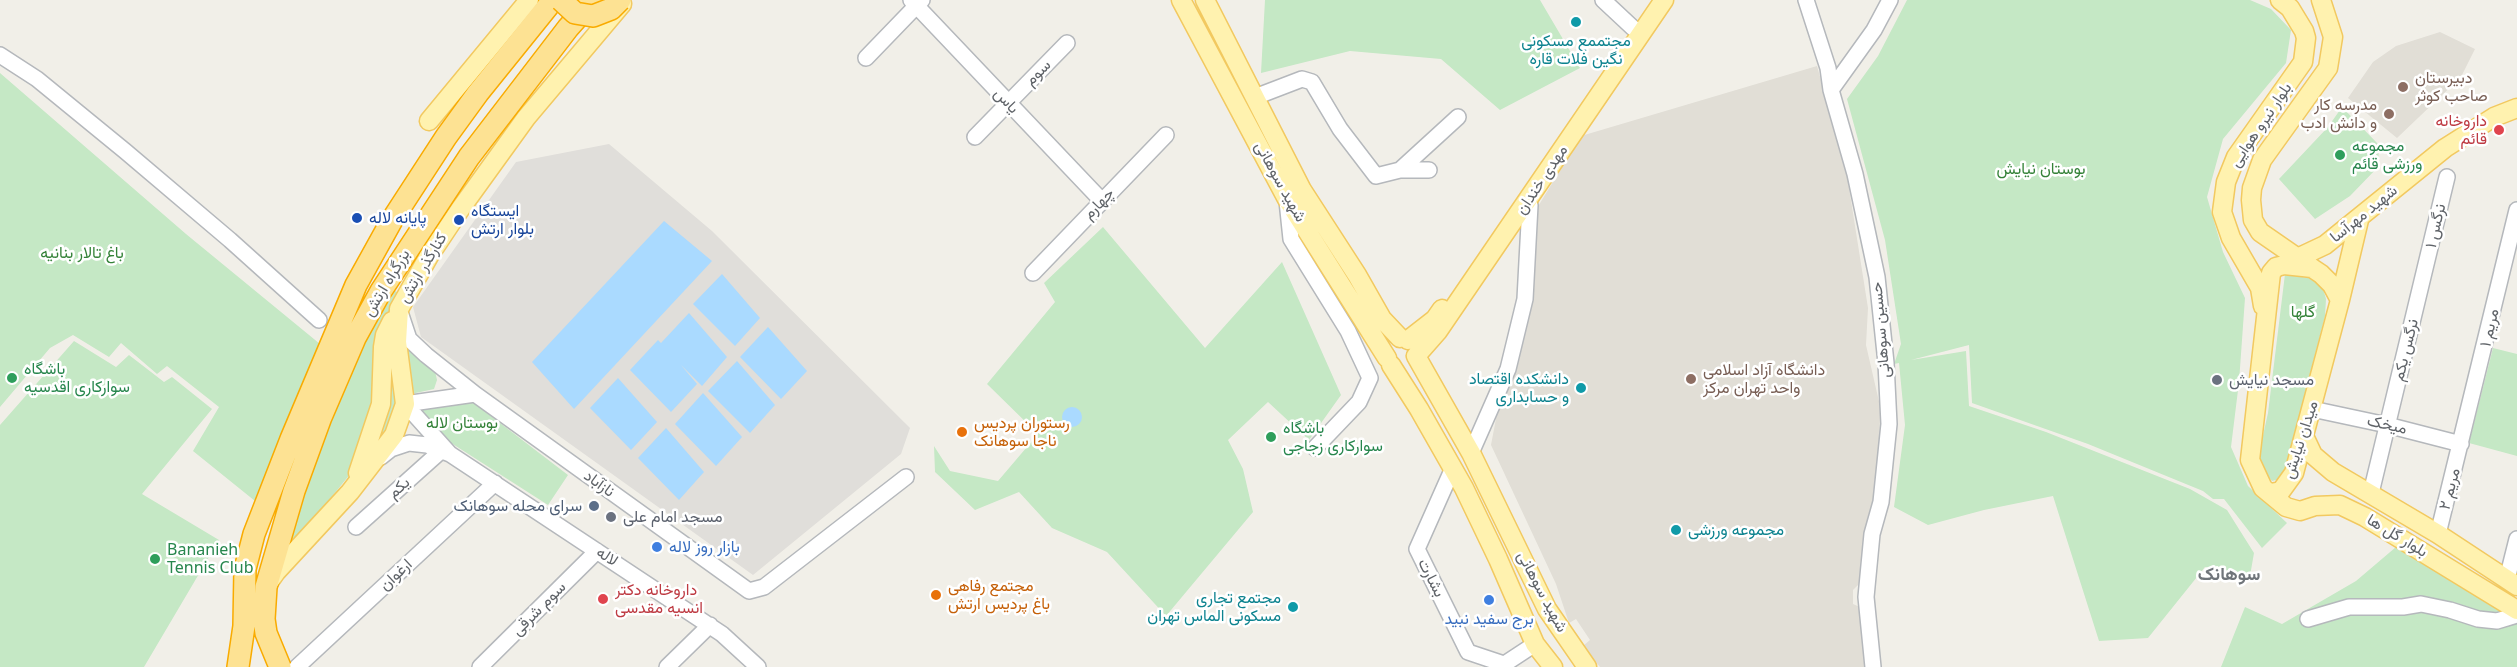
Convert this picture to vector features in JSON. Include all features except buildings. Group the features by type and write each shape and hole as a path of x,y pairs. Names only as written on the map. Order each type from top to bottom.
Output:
{"highway":[{"name":"بزرگراه ارتش","path":"240,657 245,569 254,534 351,295 392,220 446,137 477,93 553,0"},
{"path":"561,0 575,13 593,16 611,9 620,0"},
{"name":"بزرگراه ارتش","path":"266,587 294,491 321,417 355,338 381,291 438,201 525,83 593,0"},
{"path":"244,589 266,587 264,619 266,633 280,667"}],"main road":[{"path":"477,93 429,121 529,0"},
{"name":"کنارگذر ارتش","path":"266,587 276,572 350,492 394,435 405,404 397,342 399,309 429,256 475,187 552,85 625,0"},
{"name":"شهید سوهانی","path":"1181,0 1389,362 1453,468 1484,528 1535,644 1553,667"},
{"name":"مهدی خندان","path":"1408,345 1435,319 1516,196 1652,0"},
{"name":"مهدی خندان","path":"1408,345 1438,331 1664,0"},
{"name":"بلوار نیرو هوایی","path":"2266,323 2260,288 2231,238 2222,212 2226,182 2236,157 2303,62 2306,38 2304,31 2290,8 2280,0"},
{"name":"بلوار نیرو هوایی","path":"2321,0 2333,37 2328,68 2262,160 2252,188 2251,200 2253,220 2260,232 2291,261 2312,268 2332,285 2340,300"},
{"name":"شهید سوهانی","path":"1212,4 1255,97 1294,194 1357,275 1383,319 1408,345 1471,453 1547,609 1587,667"},
{"path":"475,187 488,145 525,83"},
{"path":"446,137 458,85"},
{"name":"شهید مهرآسا","path":"2291,261 2325,245 2445,148 2478,126 2517,108"},
{"name":"میدان نیایش","path":"2291,261 2276,267 2271,273 2250,460 2263,488 2271,493 2281,491 2291,478 2312,409 2358,220"},
{"path":"350,492 365,459 377,421 383,393 385,335 399,309"},
{"path":"1388,345 1408,345 1412,364 1404,368 1389,362 1388,345"},
{"name":"بلوار گل ها","path":"2304,436 2313,455 2333,472 2438,534 2512,583"},
{"name":"بلوار گل ها","path":"2271,493 2286,507 2300,511 2340,505 2366,517 2517,610"}],"street":[{"path":"1603,0 1633,28"},
{"name":"حسین سوهانی","path":"1806,0 1828,68 1831,90 1855,174 1877,277 1886,363 1889,424 1881,502 1872,534 1866,597 1873,667"},
{"path":"1831,90 1874,30 1890,0"},
{"path":"867,58 916,2"},
{"name":"یاس","path":"916,2 1102,201"},
{"name":"سوم","path":"975,137 1067,43"},
{"path":"0,55 37,79 125,151 231,240 319,320"},
{"path":"1255,97 1307,79 1373,174 1385,176 1400,170 1458,117"},
{"name":"چهارم","path":"1033,273 1166,135"},
{"path":"1400,170 1429,170"},
{"name":"نرگس ۱","path":"2424,274 2447,177"},
{"path":"1294,194 1291,239 1348,330 1370,378 1359,402 1315,448"},
{"path":"1471,453 1508,369 1525,299 1530,205"},
{"name":"مریم ۱","path":"2461,444 2517,210"},
{"name":"نرگس یکم","path":"2370,493 2424,274"},
{"name":"نازآباد","path":"399,309 406,331 414,344 475,394 749,591 764,587 906,477"},
{"path":"405,404 475,394"},
{"name":"لاله","path":"405,404 446,452"},
{"name":"میخک","path":"2312,409 2461,444"},
{"name":"لاله","path":"376,460 391,449 409,443 427,445 446,452 710,626 732,642 758,667"},
{"name":"مریم ۲","path":"2438,534 2461,444"},
{"name":"یکم","path":"356,526 446,452"},
{"name":"بشارت","path":"1453,468 1417,549 1468,652 1502,666 1535,644"},
{"name":"ارغوان","path":"297,667 495,483"},
{"path":"2512,583 2517,539"},
{"name":"سوم شرقی","path":"480,667 597,551"},
{"path":"2308,619 2349,607 2403,607 2421,604 2450,609 2478,619 2497,621 2517,615"},
{"path":"667,667 710,626"}],"shaded area":[{"name":"دبيرستان صاحب كوثر","path":"2440,32 2475,49 2461,77 2397,138 2348,98 2373,62 2396,46"},
{"name":"دانشگاه آزاد اسلامی واحد تهران مرکز","path":"1817,66 1846,169 1868,308 1866,345 1880,406 1879,481 1868,516 1861,582 1853,590 1853,604 1862,608 1868,667 1600,667 1583,646 1590,640 1576,619 1569,623 1556,584 1491,445 1499,403 1519,354 1533,297 1534,213 1581,136"},
{"path":"609,144 712,231 910,428 901,454 753,575 421,337 413,307 516,162"}],"green space":[{"path":"1265,0 1540,0 1580,68 1500,110 1441,59 1350,51 1261,73"},
{"name":"بوستان نیایش","path":"1907,0 2250,0 2271,9 2291,30 2286,63 2223,139 2207,197 2223,252 2245,298 2239,382 2231,447 2248,486 2287,523 2262,548 2224,499 2213,499 2203,491 2088,444 1972,403 1969,345 1911,360 1966,351 1969,406 2046,432 2190,489 2227,510 2254,553 2250,576 2205,567 2148,638 2099,641 2053,496 1984,510 1928,525 1894,507 1905,425 1899,363 1894,364 1901,344 1885,240 1847,99 1878,56"},
{"name":"باغ تالار بنانیه","path":"0,73 186,234 320,344 255,501 193,451 219,407 167,366 157,374 121,343 109,357 73,335 50,348 0,407"},
{"name":"مجموعه ورزشی قائم","path":"2342,107 2378,144 2379,166 2350,196 2315,219 2279,179 2328,127"},
{"path":"1103,227 1205,348 1282,262 1341,395 1309,440 1268,402 1228,440 1243,469 1253,512 1166,616 1107,552 1052,528 1019,492 975,510 935,472 934,446 950,471 998,481 1038,434 987,384 1055,302 1044,283"},
{"name":"گلها","path":"2285,274 2314,279 2323,288 2326,299 2325,316 2283,478 2272,481 2262,469 2258,458 2268,413"},
{"path":"395,291 401,294 385,319 373,401 351,473 287,552 327,422 359,353"},
{"path":"390,335 398,397 391,428 374,451 384,424 391,388"},
{"path":"74,341 116,367 129,355 164,382 172,377 212,409 142,494 219,540 144,667 0,667 0,425"},
{"path":"405,343 408,349 435,371 437,380 434,389 411,394"},
{"path":"2493,348 2517,354 2517,456 2469,443"},
{"name":"بوستان لاله","path":"466,397 568,475 548,505 448,441 418,411 417,405"},
{"path":"2396,547 2517,621 2517,667 2221,667 2245,607 2282,624 2356,581"}],"water":[{"path":"664,221 712,261 574,409 532,362"},
{"path":"722,274 760,318 735,346 693,304"},
{"path":"689,313 727,357 702,386 681,365 697,384 671,412 630,370 658,340 661,343"},
{"path":"768,327 807,371 781,399 740,357"},
{"path":"737,361 775,405 750,433 708,391"},
{"path":"618,378 657,422 631,450 590,408"},
{"path":"703,393 742,437 716,466 675,424"},
{"path":"1072,407 1079,410 1082,417 1079,424 1072,427 1065,424 1062,417 1065,410"},
{"path":"666,428 704,472 679,500 638,458"}],"place":[{"name":"مجتممع مسکونی نگین فلات قاره","path":"1576,22"},
{"name":"دبيرستان صاحب كوثر","path":"2403,87"},
{"name":"مدرسه کار و دانش ادب","path":"2389,114"},
{"name":"داروخانه قائم","path":"2499,130"},
{"name":"مجموعه ورزشی قائم","path":"2340,155"},
{"name":"پایانه لاله","path":"357,218"},
{"name":"ایستگاه بلوار ارتش","path":"459,220"},
{"name":"باشگاه سوارکاری اقدسیه","path":"12,378"},
{"name":"دانشگاه آزاد اسلامی واحد تهران مرکز","path":"1691,379"},
{"name":"مسجد نیایش","path":"2217,380"},
{"name":"دانشکده اقتصاد و حسابداری","path":"1581,388"},
{"name":"رستوران پردیس ناجا سوهانک","path":"962,432"},
{"name":"باشگاه سواركاری زجاجی","path":"1271,437"},
{"name":"سرای محله سوهانک","path":"594,506"},
{"name":"مسجد امام علی","path":"611,517"},
{"name":"مجموعه ورزشی","path":"1676,530"},
{"name":"بازار روز لاله","path":"657,547"},
{"name":"Bananieh Tennis Club","path":"155,559"},
{"name":"مجتمع رفاهی باغ پردیس ارتش","path":"936,595"},
{"name":"داروخانه دکتر انسیه مقدسی","path":"603,599"},
{"name":"برج سفید نبید","path":"1489,600"},
{"name":"مجتمع تجاری مسکونی الماس تهران","path":"1293,607"}],"district":[{"name":"سوهانک","path":"2229,575"}]}
